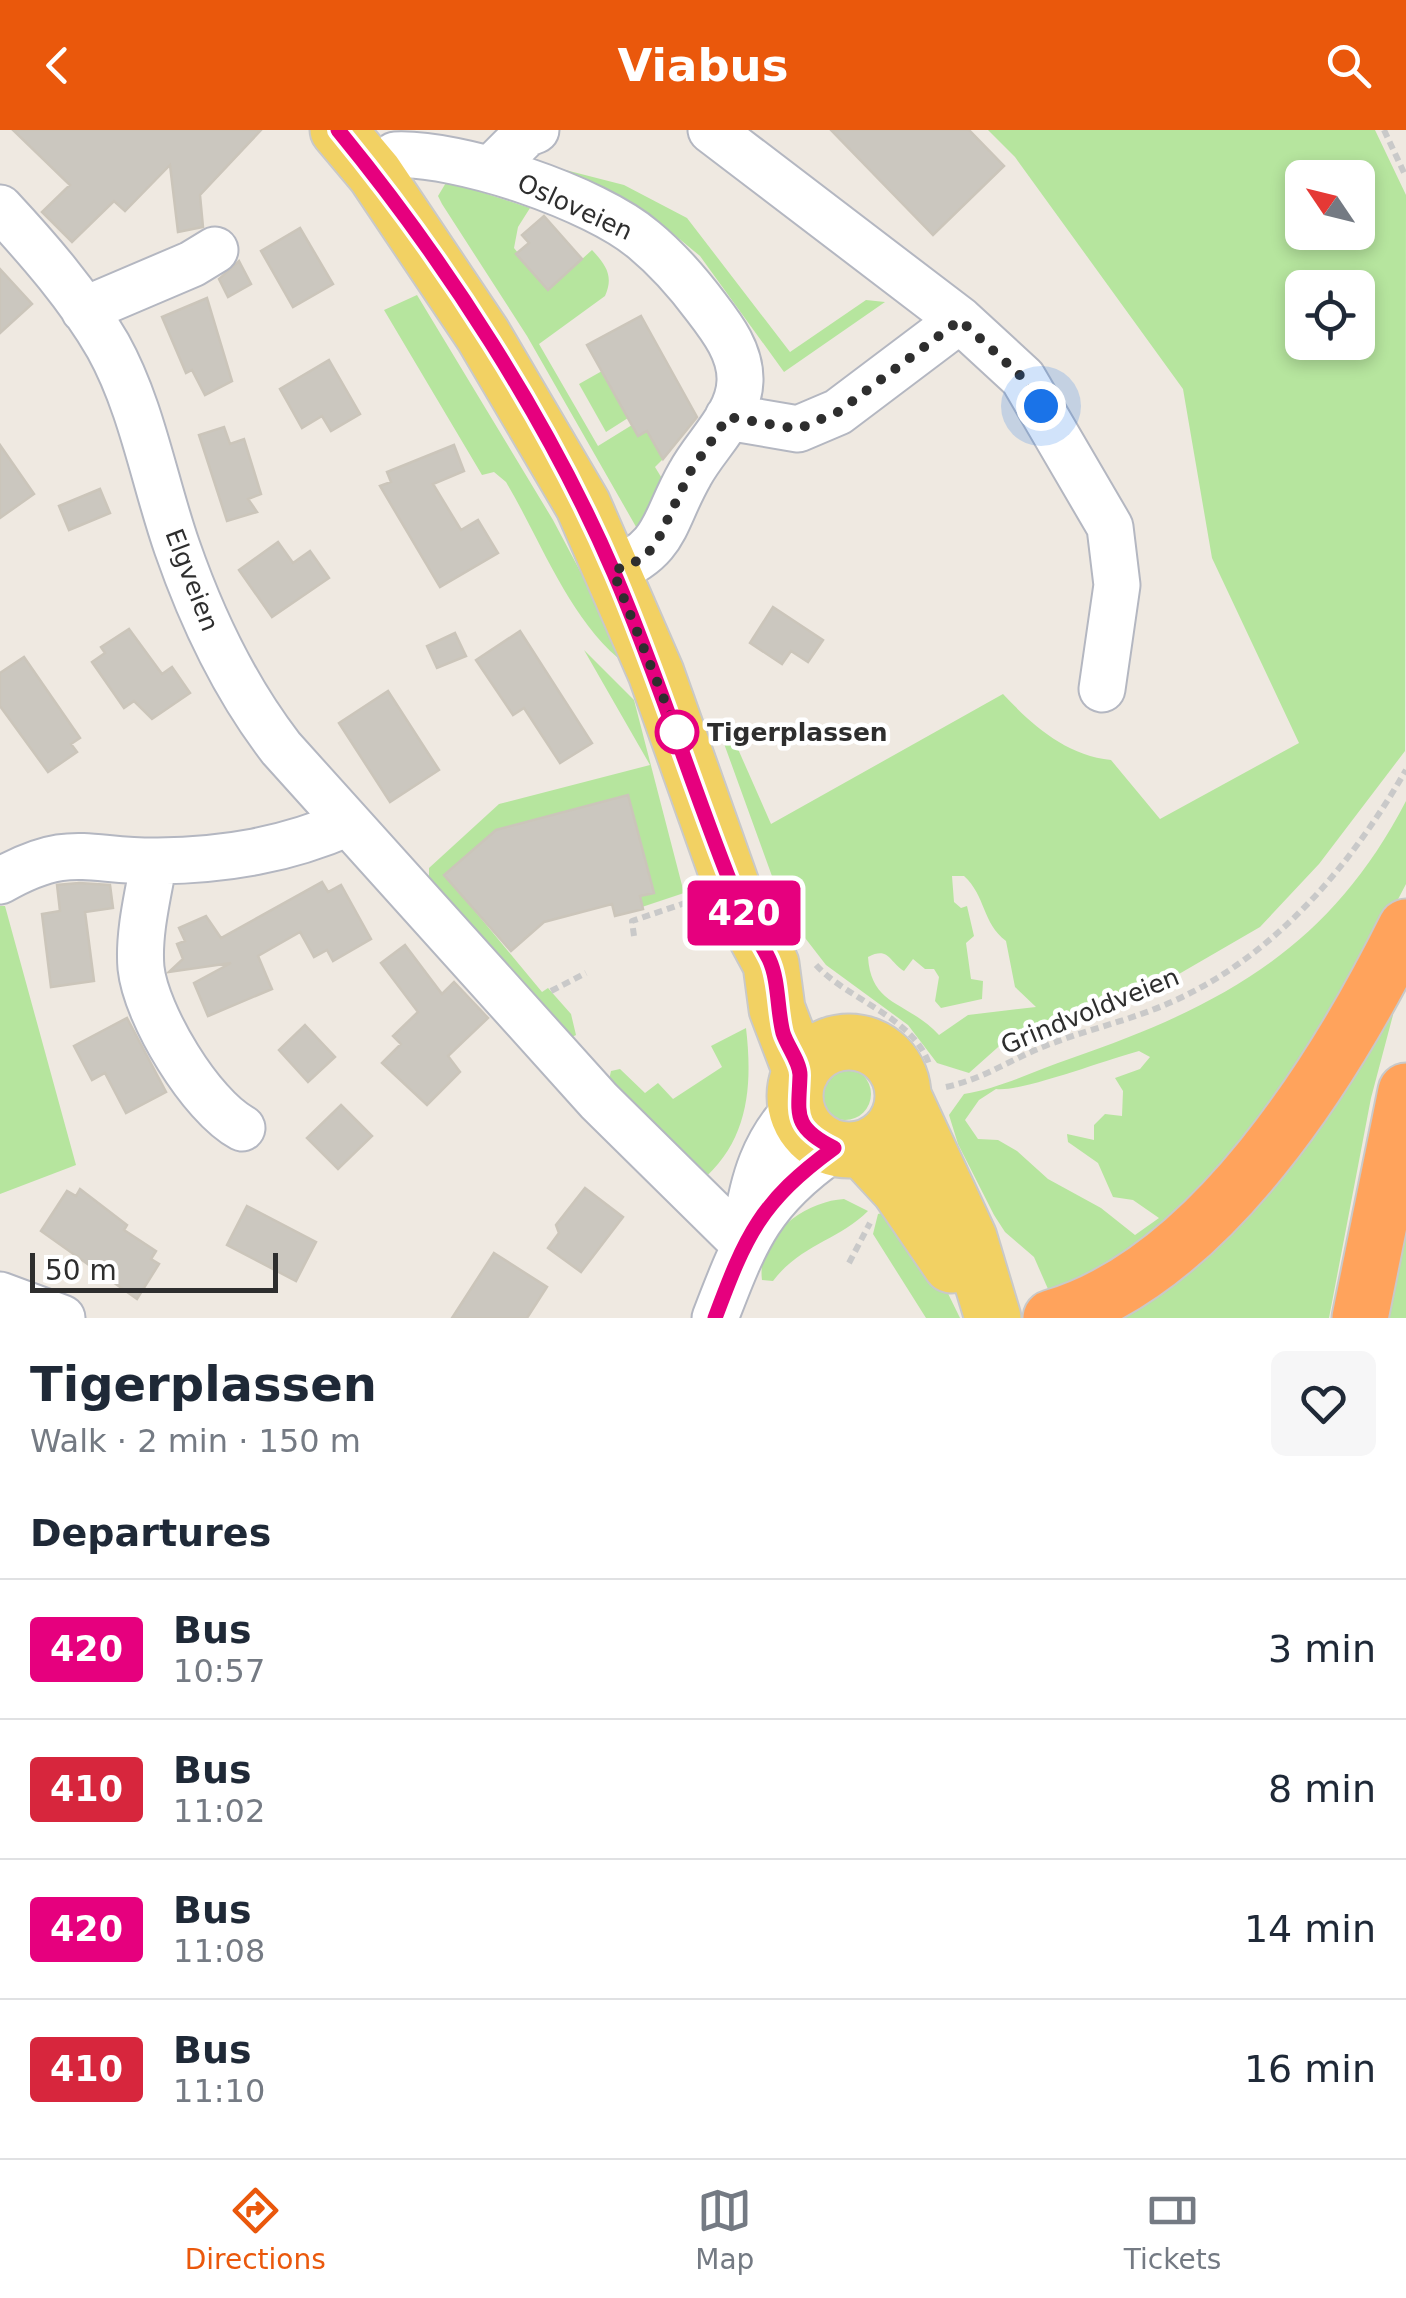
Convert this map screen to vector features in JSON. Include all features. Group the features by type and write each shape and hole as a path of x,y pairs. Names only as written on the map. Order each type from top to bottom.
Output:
{"highway":[{"path":"1051,1318 1108,1294 1155,1260 1212,1212 1262,1159 1322,1079 1374,992 1406,927"},
{"path":"1360,1318 1406,1091"}],"main road":[{"path":"338,130 392,153 583,505 613,571 738,901 797,968 829,1013 813,1074 809,1133 848,1148 899,1188 990,1318"},
{"path":"813,1074 879,1050 924,1088 990,1318"},
{"path":"848,1148 890,1132 924,1088"}],"street":[{"path":"491,169 526,134 536,130"},
{"path":"711,130 960,320 1023,378 1110,527 1117,585 1102,689"},
{"name":"Osloveien","path":"392,153 418,154 491,169 621,224 644,239 690,286 736,354 739,395 728,417 690,472 656,544 642,559 613,571"},
{"name":"Elgveien","path":"0,208 36,246 84,310 121,375 176,545 225,663 248,706 348,823 585,1058 743,1244"},
{"path":"84,310 192,264 215,250"},
{"path":"728,417 798,429 838,412 960,320"},
{"path":"0,881 22,868 64,856 101,854 154,861 239,857 281,849 348,823"},
{"path":"154,861 140,951 147,993 210,1104 242,1128"},
{"path":"743,1244 752,1188 763,1157 813,1074"},
{"path":"715,1318 743,1244 770,1200 848,1148"},
{"path":"0,1295 62,1318"}],"path":[{"path":"1384,130 1406,177"},
{"name":"Grindvoldveien","path":"924,1088 990,1076 1044,1046 1177,1000 1237,964 1297,917 1325,886 1369,830 1406,770"},
{"path":"634,936 632,921 695,899"},
{"path":"797,968 914,1039 924,1050 924,1088"},
{"path":"849,1263 874,1217"}],"green space":[{"path":"988,130 1375,130 1406,195 1405,751 1319,864 1260,927 1141,996 1037,1023 1006,1040 969,1073 937,1063 908,1025 826,965 785,912 718,727 727,724 771,824 1003,694 1051,737 1079,752 1111,760 1160,819 1299,743 1212,558 1183,389 1015,157","holes":["952,876 964,876 971,884 992,926 1006,941 1015,987 1036,1007 968,1015 939,1035 884,995 876,986 868,957 885,954 904,971 913,959 925,969 934,969 939,977 935,1001 941,1008 982,999 983,981 971,979 966,943 974,936 967,906 961,908 954,902"]},
{"path":"542,164 624,185 687,218 790,352 866,300 885,302 784,372 700,256 654,218"},
{"path":"447,181 530,208 518,227 514,248 548,290 592,250 605,266 609,282 605,296 539,344 598,446 632,425 638,436 647,431 663,459 655,467 669,490 639,532 527,336 442,204 438,196"},
{"path":"417,295 553,520 596,601 618,658 569,598 506,482 494,472 482,475 384,310"},
{"path":"602,371 628,418 606,432 579,384"},
{"path":"584,650 634,700 684,893 642,907 639,896 654,892 628,795 496,830 445,875 542,992 548,988 571,1014 576,1035 570,1038 429,887 429,868 499,804 650,765"},
{"path":"1406,801 1406,884 1324,1041 1162,1235 1060,1291 1048,1289 1034,1257 1005,1232 994,1215 958,1144 949,1115 964,1094 1126,1038 1224,993 1306,933 1343,896 1376,852","holes":["1139,1051 1150,1057 1140,1069 1115,1078 1123,1091 1122,1116 1105,1114 1094,1125 1094,1140 1067,1134 1068,1142 1098,1163 1113,1197 1133,1200 1159,1218 1135,1235 1101,1208 1048,1179 1017,1151 998,1140 978,1139 965,1120 979,1100 996,1089 1043,1081"]},
{"path":"0,906 5,906 76,1165 0,1194"},
{"path":"1390,1009 1393,1015 1371,1098 1329,1318 1101,1318"},
{"path":"746,1028 749,1072 744,1112 728,1150 700,1182 609,1080 611,1071 620,1069 645,1093 658,1083 673,1099 722,1067 711,1046"},
{"path":"845,1068 863,1076 871,1094 863,1112 845,1120 827,1112 819,1094 827,1076"},
{"path":"1406,1170 1406,1318 1380,1318"},
{"path":"844,1199 868,1211 795,1259 773,1281 762,1280 767,1249 786,1224 814,1206"},
{"path":"886,1212 935,1267 960,1318 926,1318 873,1234 878,1214"}],"building":[{"path":"13,130 261,130 200,195 203,227 178,232 170,165 125,211 114,201 72,242 42,212 70,185"},
{"path":"831,130 969,130 1004,166 933,235"},
{"path":"544,216 582,259 548,290 516,254 529,243 522,235"},
{"path":"300,228 333,284 293,307 261,251"},
{"path":"239,261 251,284 228,297 219,279"},
{"path":"0,269 32,304 0,333"},
{"path":"207,298 232,381 205,395 192,370 186,373 162,317"},
{"path":"641,316 697,417 663,459 647,431 638,436 587,345"},
{"path":"329,360 360,414 331,431 322,416 302,428 280,389"},
{"path":"224,427 230,444 244,439 261,494 248,499 257,512 227,521 199,435"},
{"path":"0,445 34,494 0,518"},
{"path":"454,445 464,471 433,484 461,530 478,520 498,553 440,587 380,486 391,482 387,472"},
{"path":"100,489 110,513 69,530 59,506"},
{"path":"278,542 293,563 310,551 329,578 272,617 239,570"},
{"path":"773,607 823,640 808,662 791,651 782,664 750,643"},
{"path":"129,629 162,674 172,667 190,693 152,719 134,701 124,708 92,662 105,653 101,647"},
{"path":"520,631 592,743 560,763 524,708 513,715 476,660"},
{"path":"455,633 466,656 437,668 427,646"},
{"path":"24,657 80,738 71,744 77,752 48,772 0,706 0,673"},
{"path":"388,691 439,770 390,802 339,723"},
{"path":"628,795 654,893 640,896 643,909 615,916 612,904 544,922 511,951 444,875 496,830"},
{"path":"322,882 328,892 341,885 371,939 333,961 327,950 314,957 300,932 258,956 272,989 208,1016 194,983 231,963 169,972 183,959 177,944 185,941 179,928 206,916 221,938"},
{"path":"57,885 110,885 113,908 85,912 94,981 51,987 42,914 60,911"},
{"path":"405,945 442,994 454,982 488,1018 448,1056 460,1072 427,1105 382,1063 401,1044 393,1036 418,1012 381,963"},
{"path":"127,1018 166,1092 126,1113 105,1073 92,1080 74,1046"},
{"path":"305,1025 335,1057 308,1082 279,1050"},
{"path":"341,1105 372,1136 338,1169 307,1138"},
{"path":"585,1188 623,1217 581,1272 548,1248 559,1233 556,1225"},
{"path":"80,1189 127,1225 124,1230 156,1251 151,1259 159,1264 137,1299 41,1231 67,1191 76,1196"},
{"path":"247,1206 316,1242 296,1281 227,1245"},
{"path":"494,1253 547,1287 527,1318 452,1318"}],"bus line":[{"name":"420","path":"338,130 375,174 483,335 583,505 656,674 738,901 772,964 776,1009 801,1072 796,1108 809,1133 834,1148 770,1200 743,1244 715,1318"}],"place":[{"name":"Tigerplassen","path":"677,732"}],"route":[{"path":"677,732 613,571 642,559 656,544 690,472 728,417 798,429 838,412 960,320 1023,378 1041,406"}]}
